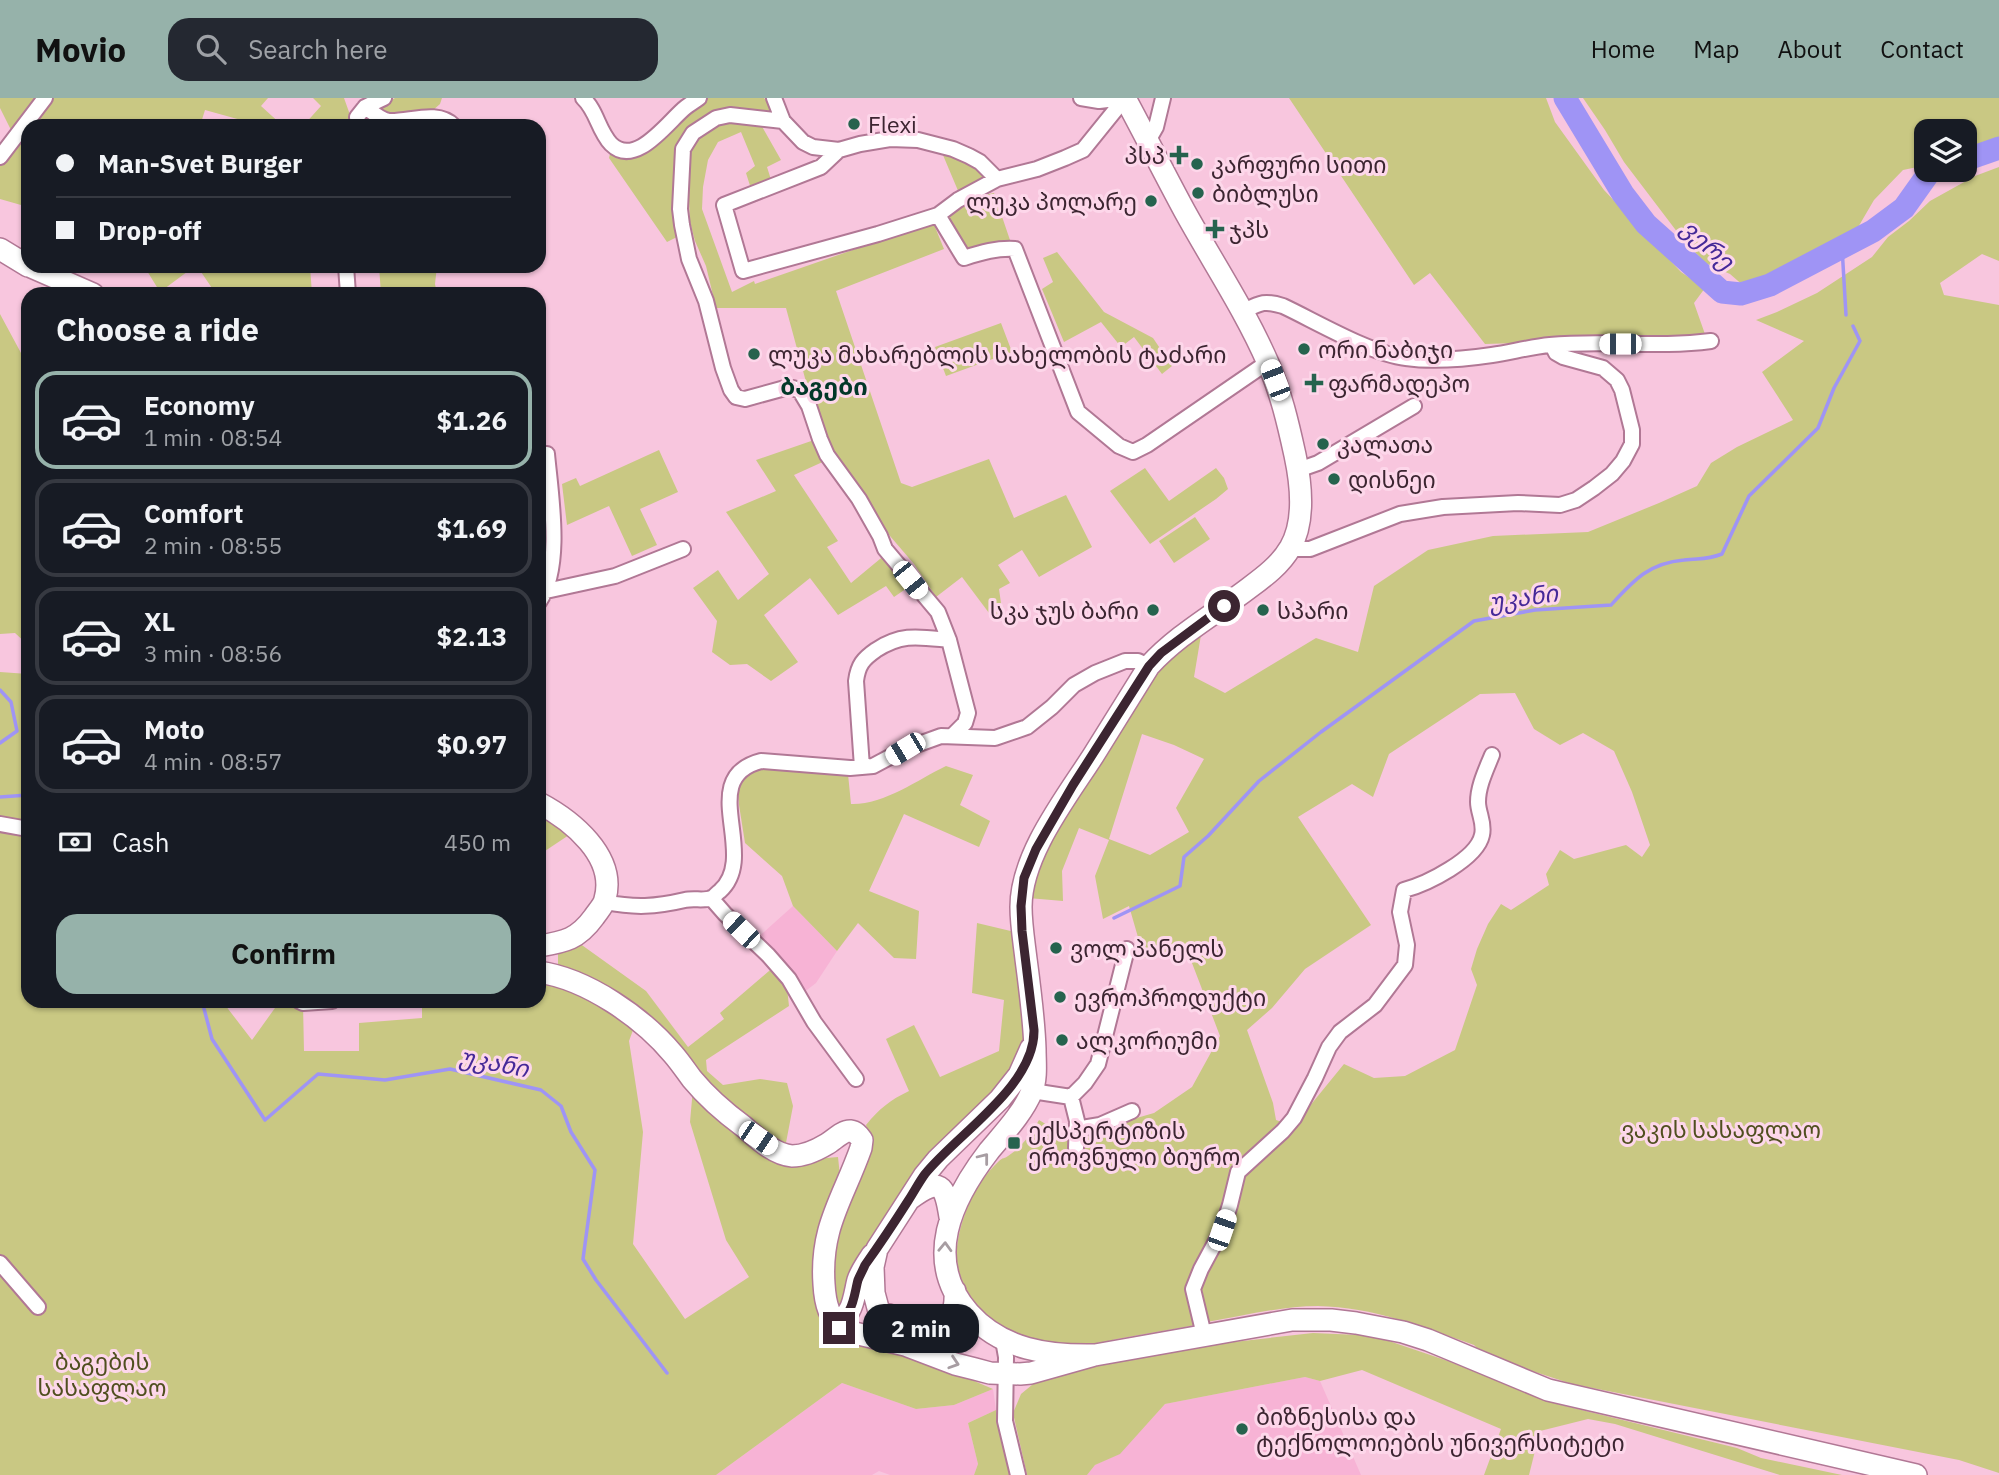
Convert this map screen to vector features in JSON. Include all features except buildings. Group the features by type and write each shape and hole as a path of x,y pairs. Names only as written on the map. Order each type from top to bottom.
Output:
{"main road":[{"path":"1095,1355 1052,1354 1022,1348 1003,1340 966,1310 949,1277 944,1255 950,1217 976,1168 1011,1124 1032,1091 1035,1075 1034,1039 1021,906 1024,878 1036,849 1073,785 1149,666 1181,637 1260,580 1290,549 1299,520 1301,487 1281,397 1268,362 1125,98"},
{"path":"0,249 21,262"},
{"path":"44,273 77,287"},
{"path":"546,808 579,831 592,847 606,874 607,888 605,902 585,928 576,936 546,945"},
{"path":"546,973 600,994 622,1009 672,1053 715,1105 782,1154 794,1156 806,1153 845,1132 858,1133 862,1140 861,1149 828,1230 824,1251 824,1297 839,1328 846,1331 905,1345 955,1364 1005,1374 1031,1373 1095,1355 1292,1320 1331,1320 1375,1326 1428,1340 1558,1393 1916,1475"},
{"path":"832,1317 838,1319 850,1310 858,1279 865,1265 924,1176 1008,1089 1027,1060 1034,1039"},
{"path":"909,1200 929,1186 935,1185 947,1196 950,1217"},
{"path":"877,1249 873,1267 874,1293 878,1308 888,1328 905,1345"},
{"path":"874,1293 896,1323 907,1330 927,1334 941,1329 950,1319 954,1311 955,1291"}],"street":[{"path":"29,119 45,98"},
{"path":"583,98 595,112 604,135 613,146 621,150 645,145 699,98"},
{"path":"774,98 783,121 803,142 813,147 839,150 890,139 918,140 969,156 980,162 997,179"},
{"path":"1081,98 1099,101 1125,98"},
{"path":"839,150 821,167 724,205 743,271 938,215 958,200 997,179 1037,169 1083,150 1125,98"},
{"path":"1148,141 1156,127 1163,98"},
{"path":"357,119 373,102 386,119"},
{"path":"783,121 730,115 716,118 693,133 684,149 680,209 685,244 706,301 731,390 736,397 745,399 785,388 800,391 809,406 827,455 859,499 885,549 938,612 949,640 968,713 965,723 953,735"},
{"path":"404,119 438,119"},
{"path":"0,157 21,129"},
{"path":"938,215 964,258 988,250 1015,249 1079,412 1119,446 1133,452 1147,445 1268,362"},
{"path":"1242,312 1262,302 1271,302 1358,342 1394,356 1407,358 1458,359 1552,345 1681,345 1711,341"},
{"path":"1290,549 1310,549 1400,514 1443,507 1518,503 1560,505 1576,500 1594,488 1617,467 1632,444 1632,430 1622,390 1603,368 1563,358 1552,345"},
{"path":"1298,470 1318,463 1414,406"},
{"path":"546,587 553,563 552,505 547,454"},
{"path":"546,596 615,576 683,549"},
{"path":"862,767 856,681 857,669 863,659 887,642 900,638 915,636 949,640"},
{"path":"605,902 649,907 711,898 730,879 733,869 730,789 733,780 744,767 761,761 836,767 873,766 928,739 953,735 995,738 1019,731 1035,721 1074,685 1095,673 1125,661 1138,661 1149,666"},
{"path":"1204,1335 1193,1289 1222,1230 1238,1172 1294,1118 1329,1047 1340,1031 1375,1005 1405,965 1407,945 1400,912 1404,890 1456,865 1474,850 1482,835 1478,802 1492,755"},
{"path":"0,824 21,828"},
{"path":"711,898 789,979 814,1022 856,1079"},
{"path":"1072,1097 1098,1064 1127,949"},
{"path":"1032,1091 1072,1097"},
{"path":"1072,1097 1076,1148"},
{"path":"1076,1129 1100,1125 1132,1111"},
{"path":"0,1263 38,1307"},
{"path":"1003,1340 1006,1357 1005,1421 1018,1475"},
{"path":"1005,1399 1031,1373"}],"shaded area":[{"path":"793,906 837,951 816,983 803,993 756,939"},
{"name":"ბიზნესისა და ტექნოლოიების უნივერსიტეტი","path":"1305,1377 1320,1381 1361,1475 1087,1475 1095,1465 1120,1453 1165,1404"},
{"path":"842,1383 916,1409 954,1405 993,1389 996,1410 968,1423 978,1464 974,1475 890,1475 879,1471 872,1475 716,1475"}],"green space":[{"path":"0,98 37,98 11,130 0,108"},
{"path":"49,98 268,98 261,106 275,119 237,119 205,110 202,119 33,119"},
{"path":"313,98 344,98 352,119 309,119 321,106"},
{"path":"395,98 442,98 440,104 431,112 390,115 380,107"},
{"path":"706,98 764,98 772,107 770,113 763,115 741,108 724,110 688,132 683,234 667,242 609,158 611,150 638,155 653,149"},
{"path":"1289,98 1546,98 1555,122 1604,190 1681,272 1705,288 1694,303 1706,337 1485,344 1430,273 1414,285"},
{"path":"1583,98 1999,98 1999,146 1977,152 1977,119 1914,119 1914,168 1903,170 1874,200 1850,241 1768,283 1745,287 1730,274 1705,263 1681,237 1624,162"},
{"path":"719,121 760,123 781,160 767,167 773,186 752,192 746,173 755,166 741,132 718,142 708,160 702,209 732,292 754,281 755,284 933,222 944,249 836,291 901,483 912,487 989,459 1014,518 1066,495 1092,547 1039,577 1022,550 998,565 1010,583 999,589 1002,610 995,621 962,577 936,597 833,456 812,404 786,308 716,308 706,266 690,222 687,160 692,143"},
{"path":"21,135 21,205 0,199 0,163"},
{"path":"940,148 982,168 991,187 959,193"},
{"name":"ვაკის სასაფლაო","path":"1999,167 1999,261 1982,254 1940,283 1944,295 1999,305 1999,1473 1959,1460 1572,1384 1529,1370 1436,1331 1358,1310 1304,1306 1207,1322 1197,1288 1227,1238 1242,1184 1249,1170 1291,1129 1344,1064 1374,1078 1405,1076 1455,1050 1477,985 1471,969 1477,949 1501,904 1511,910 1549,885 1546,874 1560,850 1574,859 1626,845 1642,857 1650,845 1632,792 1614,751 1583,733 1560,745 1534,729 1515,693 1480,694 1389,754 1373,797 1352,784 1298,817 1371,925 1305,969 1272,1008 1247,1030 1273,1103 1276,1120 1282,1122 1231,1177 1219,1227 1200,1262 1191,1288 1196,1325 1070,1347 1033,1341 998,1323 970,1295 961,1279 957,1261 957,1247 966,1210 990,1170 1022,1144 1039,1120 1082,1146 1085,1137 1095,1130 1154,1113 1192,1087 1220,1036 1187,950 1144,958 1129,906 1103,919 1095,876 1109,840 1079,828 1062,871 1063,901 1028,898 1041,855 1157,669 1167,657 1201,635 1194,677 1225,693 1316,638 1358,652 1374,586 1428,550 1493,536 1588,532 1697,486 1711,463 1793,420 1762,372 1804,341 1756,320 1817,293 1872,257 1888,237 1930,201 1964,182 1977,182 1977,175","holes":["1142,734 1204,759 1176,808 1189,832 1150,855 1109,839"]},
{"path":"994,193 1012,246 974,250 961,248 946,214 959,200"},
{"path":"1057,252 1104,312 1153,338 1172,366 1162,374 1134,337 1121,347 1101,322 1064,342 1042,289 1053,282 1043,258"},
{"path":"148,273 186,273 167,287 157,287"},
{"path":"202,273 310,273 312,287 211,287"},
{"path":"380,273 436,273 436,287 380,287"},
{"path":"0,314 21,353 21,639 15,633 0,634"},
{"path":"1001,323 1012,352 946,376 935,347"},
{"path":"817,439 827,460 794,475 838,541 827,547 851,583 886,554 910,586 894,597 886,586 838,615 810,578 764,615 798,662 771,681 747,664 730,665 712,652 717,621 693,588 718,570 738,600 769,574 726,512 776,491 756,460"},
{"path":"659,450 678,492 640,509 657,545 632,556 609,506 567,525 562,484 576,478 580,486"},
{"path":"1145,468 1169,501 1216,468 1228,489 1150,544 1110,491"},
{"path":"1195,517 1210,539 1174,563 1159,541"},
{"name":"ბაგების სასაფლაო","path":"0,672 21,674 21,1008 227,1008 252,1040 275,1008 303,1008 304,1051 359,1051 359,1023 422,1018 422,1008 546,1008 546,979 636,1022 629,1041 643,1132 633,1244 685,1319 749,1277 726,1240 690,1122 693,1088 713,1109 815,1159 838,1157 840,1176 820,1245 821,1328 953,1372 993,1389 954,1405 916,1409 842,1383 716,1475 0,1475"},
{"path":"781,766 848,774 851,804 888,796 946,766 973,775 960,805 990,821 979,847 904,814 869,891 919,911 916,959 894,958 858,923 837,951 793,906 782,876 745,843 738,790 741,783 746,774 757,769"},
{"path":"546,809 575,831 546,850"},
{"path":"977,923 1019,933 1028,1036 1015,1074 938,1151 840,1308 835,1299 829,1251 870,1137 866,1125 885,1105 909,1091 886,1039 914,1025 940,1077 999,1051 1004,1000 972,993"},
{"path":"579,943 646,991 688,1047 724,1019 720,1013 776,965 786,979 789,1006 706,1060 707,1071 723,1085 760,1079 787,1083 793,1106 785,1148 767,1140 676,1056 558,971 558,949"},
{"path":"1313,1333 1359,1335 1389,1341 1448,1361 1553,1403 1737,1448 1761,1458 1842,1475 1780,1475 1615,1424 1588,1419 1540,1431 1529,1475 1484,1475 1501,1429 1362,1370 1320,1381 1305,1377 1165,1404 1120,1454 1095,1465 1087,1475 1027,1475 1013,1413 1021,1394 1044,1375 1207,1345"},
{"path":"996,1410 1012,1475 974,1475 978,1464 968,1423"}],"waterway":[{"name":"ვერე","path":"1565,98 1623,194 1646,224 1722,292 1741,294 1770,285 1873,231 1904,208 1922,182"},
{"name":"ვერე","path":"1977,156 1999,148"},
{"name":"უკანი","path":"1842,247 1846,315"},
{"name":"უკანი","path":"1114,918 1180,886 1184,857 1208,836 1259,781 1321,732 1474,621 1535,610 1611,605 1635,581 1652,569 1672,562 1722,554 1749,496 1818,428 1834,388 1860,341 1853,326"},
{"name":"უკანი","path":"0,690 11,702 17,731 0,743"},
{"name":"უკანი","path":"0,797 21,796"},
{"name":"უკანი","path":"204,1008 212,1039 265,1120 318,1074 385,1080 450,1069 541,1090 561,1106 571,1132 595,1170 583,1259 667,1373"}],"place":[{"name":"Flexi","path":"854,124"},
{"name":"პსპ","path":"1179,155"},
{"name":"კარფური სითი","path":"1197,164"},
{"name":"ბიბლუსი","path":"1198,193"},
{"name":"ლუკა პოლარე","path":"1151,201"},
{"name":"ჯპს","path":"1215,229"},
{"name":"ორი ნაბიჯი","path":"1304,349"},
{"name":"ლუკა მახარებლის სახელობის ტაძარი","path":"754,354"},
{"name":"ფარმადეპო","path":"1314,383"},
{"name":"კალათა","path":"1323,444"},
{"name":"დისნეი","path":"1334,479"},
{"name":"სკა ჯუს ბარი","path":"1153,610"},
{"name":"სპარი","path":"1263,610"},
{"name":"ვოლ პანელს","path":"1056,948"},
{"name":"ევროპროდუქტი","path":"1060,997"},
{"name":"ალკორიუმი","path":"1062,1040"},
{"name":"ექსპერტიზის ეროვნული ბიურო","path":"1014,1143"},
{"name":"ბიზნესისა და ტექნოლოიების უნივერსიტეტი","path":"1242,1429"}],"district":[{"name":"ბაგები","path":"824,386"}],"route":[{"path":"839,1328 832,1317 838,1319 850,1310 858,1279 865,1265 924,1176 1000,1099 1027,1060 1034,1030 1021,906 1024,878 1036,849 1073,785 1149,666 1161,653 1224,606"}]}
